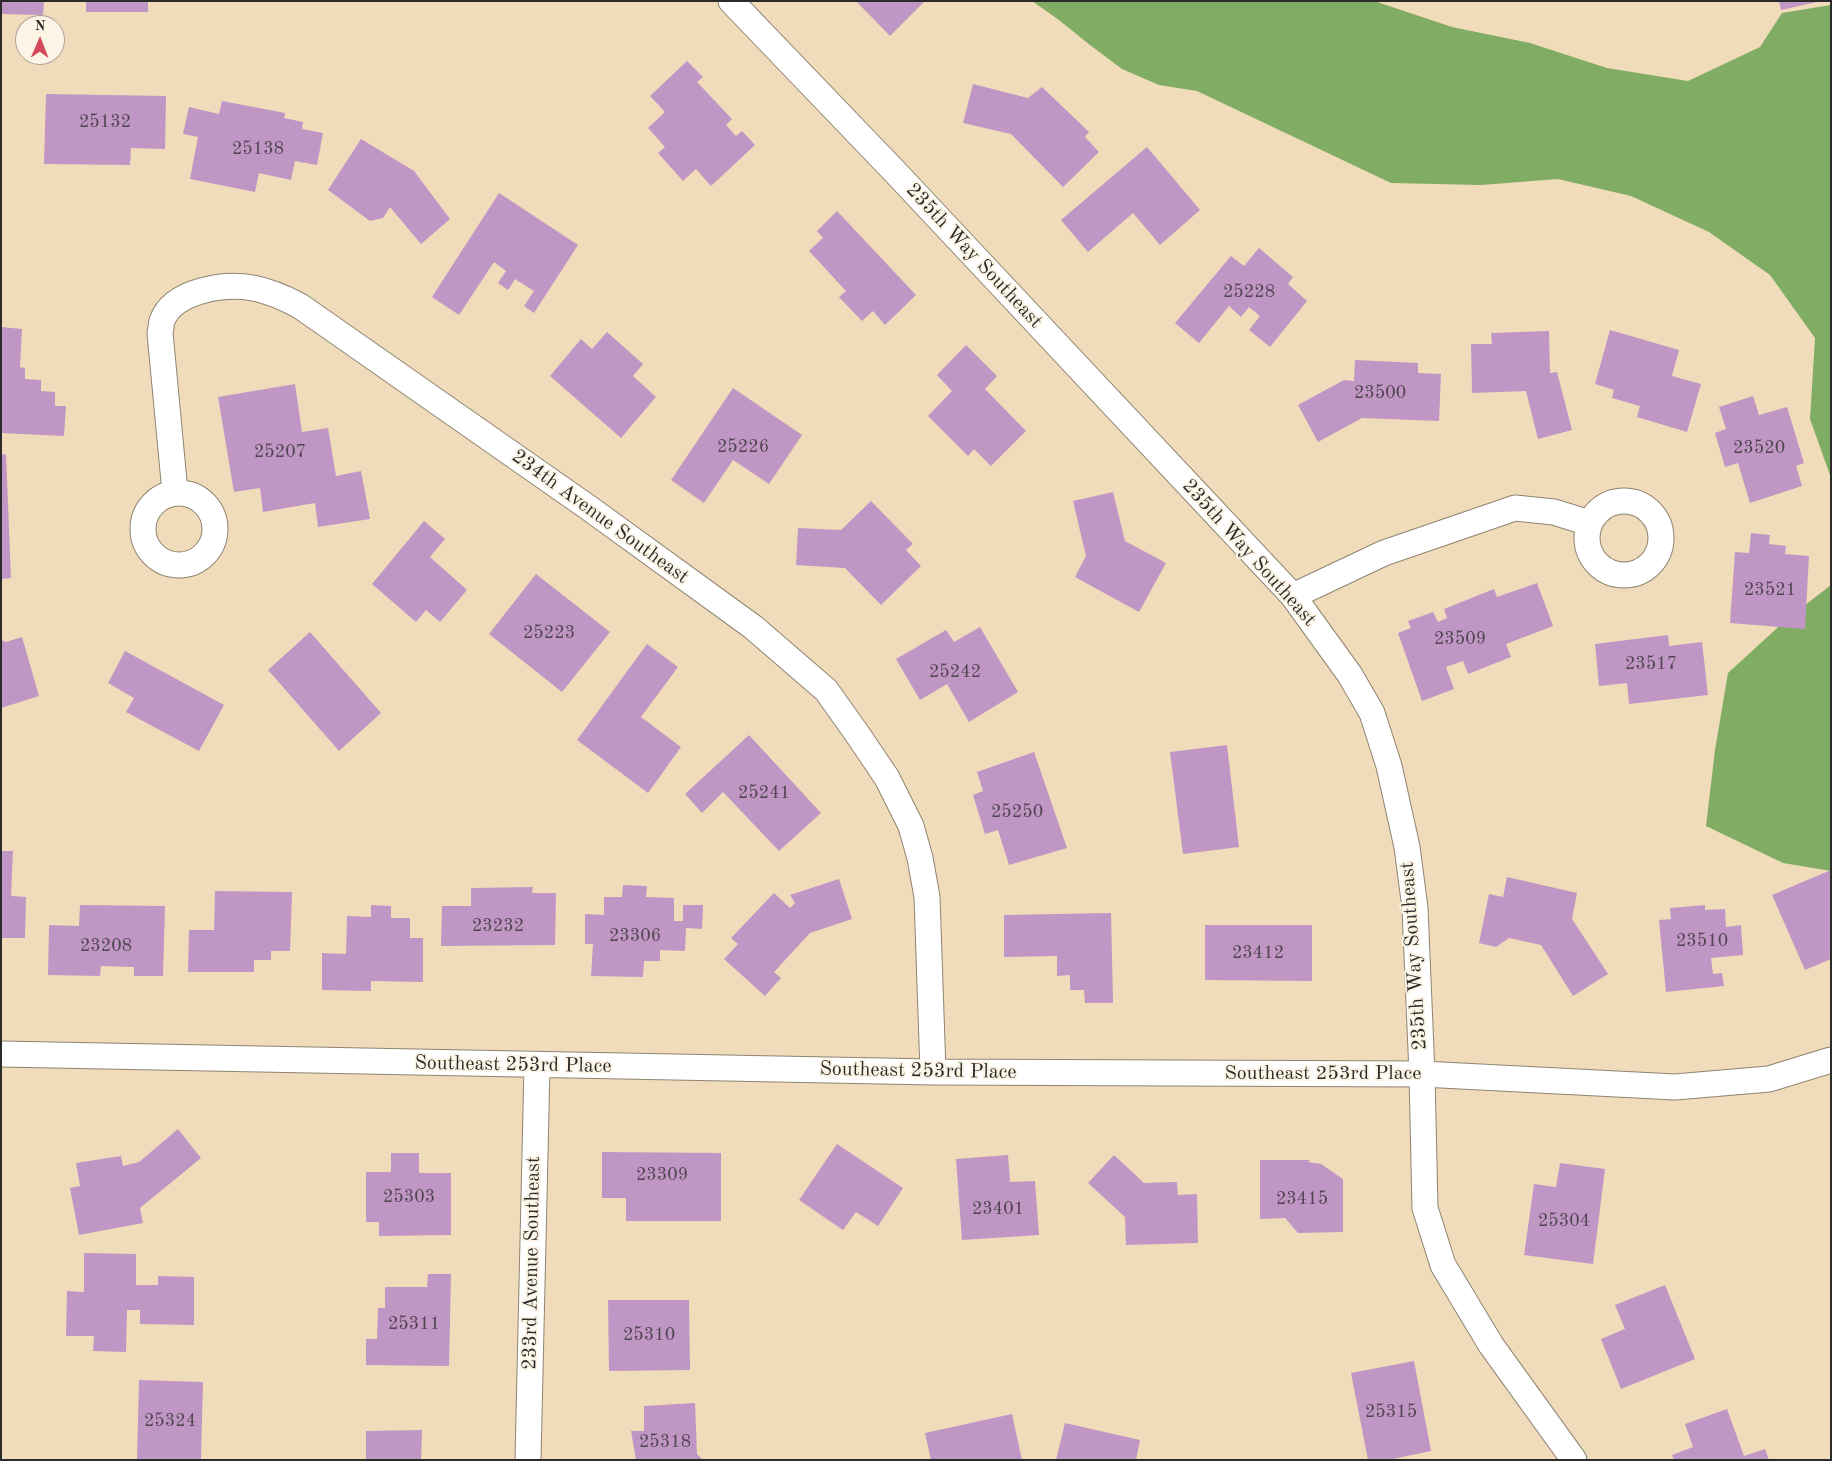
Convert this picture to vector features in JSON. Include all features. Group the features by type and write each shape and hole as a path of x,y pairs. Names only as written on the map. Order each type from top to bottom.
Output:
{"street":[{"name":"235th Way Southeast","path":"731,1 918,196 1292,596 1350,675 1372,713 1389,766 1407,847 1415,908 1422,1074 1424,1208 1443,1265 1492,1346 1574,1460"},
{"name":"234th Avenue Southeast","path":"175,492 160,333 162,320 170,309 183,297 210,289 230,286 254,288 278,295 308,311 589,508 753,628 826,690 887,778 911,826 920,858 927,897 934,1072"},
{"path":"1292,596 1384,553 1515,508 1554,512 1589,523"},
{"name":"Southeast 253rd Place","path":"1,1054 537,1066 934,1072 1422,1074 1675,1087 1769,1079 1831,1060"},
{"name":"233rd Avenue Southeast","path":"528,1460 537,1066"}],"green space":[{"path":"1032,1 1374,1 1452,27 1530,43 1607,68 1688,81 1760,47 1782,13 1831,5 1831,478 1810,419 1815,338 1770,275 1709,232 1631,196 1558,179 1481,185 1391,183 1197,91 1159,85 1122,69"},
{"path":"1831,585 1831,871 1783,863 1706,826 1715,750 1728,673 1787,619"}],"building":[{"path":"1,1 44,1 43,15 1,14"},
{"path":"86,1 148,1 148,12 86,12"},
{"path":"856,1 925,1 890,36"},
{"path":"1779,1 1816,1 1817,2 1781,10"},
{"path":"687,61 703,77 697,82 732,119 726,125 736,136 742,131 755,145 711,186 696,169 683,181 658,153 665,147 648,128 665,112 650,96"},
{"path":"973,84 1028,98 1042,87 1089,132 1085,137 1099,152 1063,187 1011,134 963,123"},
{"path":"46,94 166,96 165,149 131,148 130,165 44,164"},
{"path":"222,101 285,113 284,118 303,122 302,129 323,133 317,165 295,161 291,180 259,173 255,192 190,179 198,137 183,134 189,107 219,114"},
{"path":"361,139 414,171 450,219 421,244 390,207 383,218 370,221 328,190"},
{"path":"1147,147 1200,210 1160,245 1133,213 1088,252 1061,220"},
{"path":"499,193 578,245 534,313 524,306 534,291 515,279 508,290 498,283 506,271 494,262 459,315 432,297"},
{"path":"837,211 916,295 885,325 873,311 862,321 839,297 846,291 809,251 823,238 817,231"},
{"path":"1259,248 1293,277 1288,284 1307,301 1270,347 1249,330 1260,316 1249,307 1241,317 1229,306 1199,343 1175,323 1231,256 1244,266"},
{"path":"1,327 22,329 20,367 25,368 25,379 41,380 41,391 55,392 55,406 66,406 64,436 1,433"},
{"path":"1610,330 1679,350 1672,376 1701,384 1687,432 1637,417 1640,406 1612,398 1614,390 1595,384"},
{"path":"1549,331 1550,373 1557,372 1572,430 1538,439 1526,391 1472,393 1471,344 1492,344 1491,333"},
{"path":"607,332 643,364 633,376 656,397 621,438 550,376 581,339 592,349"},
{"path":"966,345 997,376 985,389 1026,431 991,466 974,449 968,456 928,416 952,391 937,375"},
{"path":"1355,360 1418,363 1418,373 1441,374 1439,421 1362,418 1318,442 1298,405 1344,380 1354,381"},
{"path":"295,384 302,432 328,428 336,476 361,471 370,519 318,527 315,503 263,512 260,488 234,492 218,397"},
{"path":"733,388 802,435 769,484 733,460 704,503 671,480"},
{"path":"1753,396 1759,415 1787,407 1804,463 1796,466 1802,486 1750,503 1738,463 1725,467 1715,433 1726,429 1719,407"},
{"path":"6,454 11,578 1,579 1,455"},
{"path":"1113,492 1125,541 1166,563 1139,612 1075,577 1086,556 1073,501"},
{"path":"871,501 913,544 906,550 921,566 881,605 845,568 796,565 798,528 841,530"},
{"path":"424,521 445,539 430,557 467,590 440,622 426,610 416,622 372,584"},
{"path":"1751,533 1770,535 1769,544 1786,546 1785,554 1809,556 1805,629 1730,623 1735,552 1749,553"},
{"path":"536,574 610,632 562,692 489,634"},
{"path":"1537,583 1553,626 1506,644 1511,657 1468,674 1463,661 1446,667 1454,689 1422,701 1398,633 1411,628 1408,621 1433,612 1438,622 1447,618 1444,609 1494,589 1497,597"},
{"path":"980,627 1018,692 969,722 947,684 920,700 896,659 946,630 954,642"},
{"path":"310,632 381,713 339,751 268,670"},
{"path":"1668,635 1669,646 1702,642 1708,695 1629,704 1627,683 1599,686 1595,644"},
{"path":"22,637 39,696 1,708 1,640 6,642"},
{"path":"647,644 678,667 641,717 681,747 648,793 577,740"},
{"path":"125,651 224,705 199,751 126,712 134,698 108,683"},
{"path":"749,735 821,813 779,851 723,792 702,813 685,794"},
{"path":"1227,745 1239,847 1183,854 1170,752"},
{"path":"1034,752 1067,848 1009,865 998,830 985,834 973,795 983,791 977,772"},
{"path":"1,851 13,851 11,896 26,897 25,938 1,938"},
{"path":"1831,870 1831,959 1805,970 1772,895"},
{"path":"1507,877 1577,893 1572,919 1608,974 1573,996 1541,945 1509,938 1496,947 1479,943 1489,894 1503,897"},
{"path":"839,879 852,919 810,933 774,972 781,978 765,996 724,959 738,944 731,938 774,893 790,908 795,903 790,895"},
{"path":"623,885 647,886 646,897 674,898 674,921 683,921 683,905 703,905 702,929 686,928 685,951 660,950 660,961 644,961 643,977 591,976 593,944 585,944 585,914 604,915 604,897 622,897"},
{"path":"533,887 532,893 556,893 555,945 441,946 442,906 471,906 471,888"},
{"path":"215,891 292,892 290,951 271,951 271,960 254,960 254,972 188,972 189,930 214,930"},
{"path":"80,905 165,906 163,976 134,976 134,967 101,966 100,976 48,975 49,925 79,926"},
{"path":"371,905 391,906 391,918 410,918 410,938 423,938 423,982 371,981 371,991 322,990 322,953 346,954 347,916 371,917"},
{"path":"1705,905 1705,910 1725,909 1726,927 1741,925 1743,955 1711,958 1713,974 1722,973 1724,986 1666,992 1659,920 1671,919 1670,908"},
{"path":"1111,913 1113,1003 1085,1003 1084,990 1070,990 1070,975 1057,976 1057,956 1004,957 1004,915"},
{"path":"1205,925 1312,925 1312,981 1205,980"},
{"path":"178,1129 201,1158 140,1208 143,1223 79,1235 70,1188 80,1186 76,1163 121,1156 123,1166 139,1162"},
{"path":"837,1144 903,1188 878,1226 856,1212 843,1230 799,1200"},
{"path":"602,1152 721,1153 721,1221 626,1221 626,1198 602,1198"},
{"path":"391,1153 419,1153 419,1173 451,1173 451,1235 379,1236 379,1222 366,1222 366,1172 391,1172"},
{"path":"1008,1155 1010,1182 1035,1181 1039,1235 962,1240 956,1159"},
{"path":"1114,1155 1144,1183 1177,1182 1178,1195 1197,1194 1198,1243 1126,1245 1125,1217 1088,1183"},
{"path":"1260,1160 1310,1160 1308,1162 1321,1164 1343,1179 1343,1232 1298,1233 1285,1218 1260,1219"},
{"path":"1560,1163 1605,1169 1593,1264 1524,1255 1534,1184 1556,1187"},
{"path":"84,1253 136,1254 136,1285 158,1285 158,1276 194,1277 194,1325 140,1324 140,1310 127,1310 126,1352 93,1351 94,1336 66,1336 67,1291 84,1292"},
{"path":"428,1274 451,1274 449,1366 366,1365 366,1339 377,1339 378,1308 385,1308 385,1287 427,1287"},
{"path":"1665,1285 1695,1359 1621,1389 1601,1339 1625,1329 1615,1305"},
{"path":"608,1300 689,1300 690,1370 609,1371"},
{"path":"1414,1361 1431,1451 1388,1460 1368,1460 1351,1373"},
{"path":"139,1380 203,1382 201,1460 137,1460"},
{"path":"695,1403 697,1454 703,1460 636,1460 631,1431 644,1431 644,1406"},
{"path":"1727,1409 1744,1456 1765,1449 1769,1460 1674,1460 1672,1455 1693,1447 1685,1424"},
{"path":"1012,1414 1022,1460 931,1460 925,1433"},
{"path":"1065,1423 1140,1440 1136,1460 1056,1460"},
{"path":"422,1430 421,1460 366,1460 366,1431"}]}
